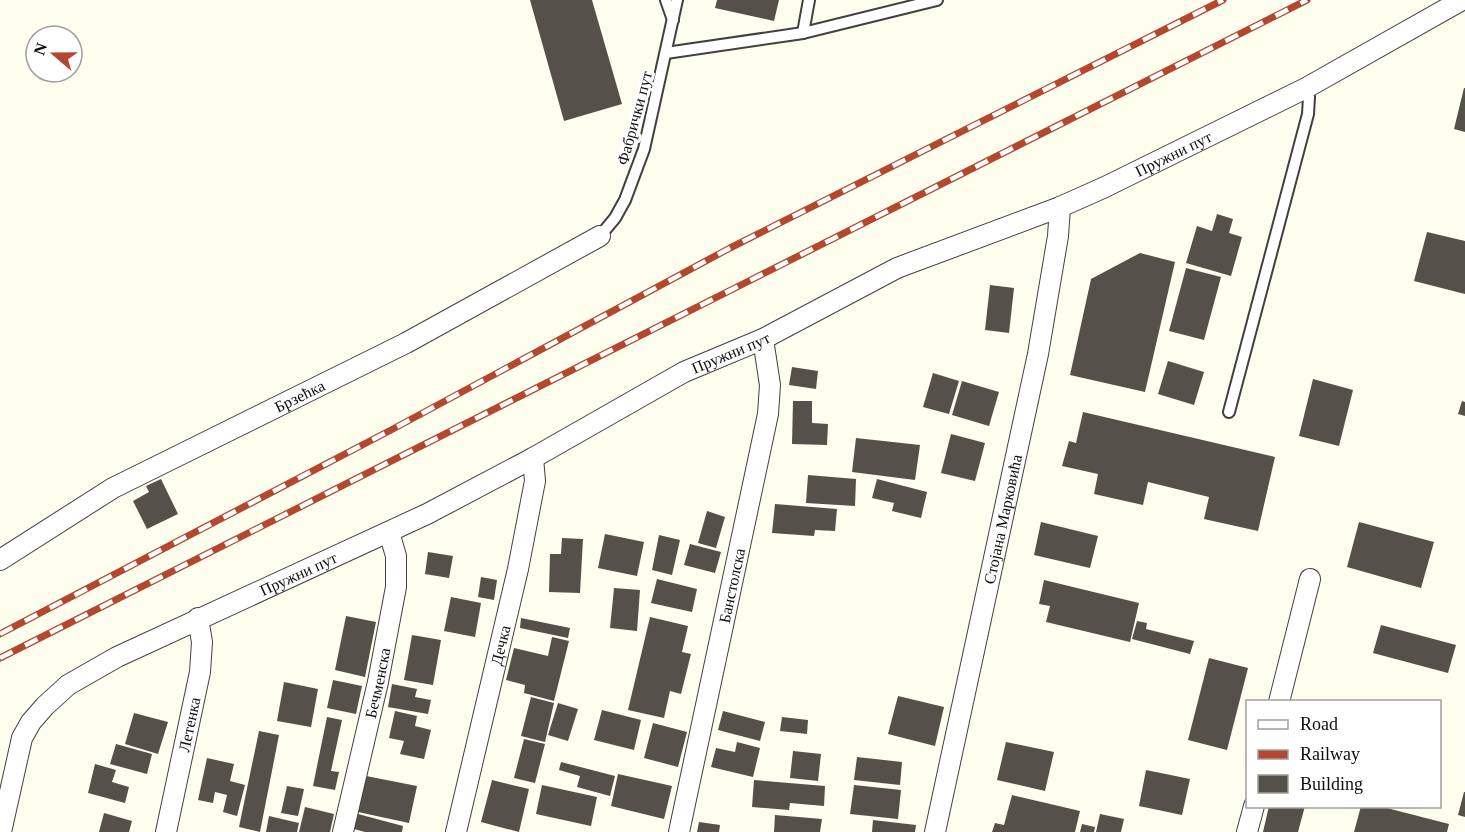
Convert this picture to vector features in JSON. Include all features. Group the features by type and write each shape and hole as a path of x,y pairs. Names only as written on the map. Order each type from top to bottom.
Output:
{"street":[{"name":"Пружни пут","path":"1,832 22,738 45,706 68,685 117,657 389,532 533,458 684,372 763,339 897,268 1060,207 1106,187 1306,88 1462,0"},
{"name":"Стојана Марковића","path":"935,832 1038,354 1058,236 1060,207"},
{"name":"Брзећка","path":"0,560 113,488 406,343 600,236"},
{"name":"Банстолска","path":"679,832 768,414 770,385 763,339"},
{"name":"Дечка","path":"456,832 518,569 535,481 533,458"},
{"name":"Бечменска","path":"342,832 362,754 396,587 396,556 389,532"},
{"path":"1280,700 1310,579"},
{"name":"Летенка","path":"166,832 200,672 202,642 198,618"},
{"path":"1247,832 1254,808"}],"lane":[{"path":"666,0 673,20"},
{"name":"Фабрички пут","path":"600,236 615,218 625,200 644,149 677,0"},
{"path":"803,33 809,0"},
{"path":"666,52 803,33 937,0"},
{"path":"1229,412 1308,114 1309,97 1306,88"}],"building":[{"path":"530,0 592,0 622,104 564,121"},
{"path":"717,0 779,0 774,21 715,8"},
{"path":"1465,88 1465,132 1454,129"},
{"path":"1217,214 1233,219 1229,233 1242,237 1231,276 1186,263 1197,226 1212,231"},
{"path":"1427,232 1465,241 1465,294 1414,281"},
{"path":"1140,253 1175,262 1145,392 1070,375 1091,279"},
{"path":"1186,268 1221,277 1204,340 1169,331"},
{"path":"990,285 1014,288 1009,333 985,330"},
{"path":"1168,361 1204,372 1194,405 1158,394"},
{"path":"792,367 818,371 816,389 789,385"},
{"path":"933,373 959,381 949,414 923,407"},
{"path":"1313,379 1353,390 1339,446 1299,436"},
{"path":"962,381 999,392 989,426 952,415"},
{"path":"793,401 812,401 812,423 828,424 827,445 792,444"},
{"path":"1462,401 1465,402 1465,416 1458,414"},
{"path":"1083,412 1275,457 1258,531 1204,519 1209,497 1148,482 1143,505 1094,494 1098,474 1062,466 1069,441 1076,443"},
{"path":"951,434 985,443 975,481 941,473"},
{"path":"856,438 920,445 915,480 852,472"},
{"path":"808,475 856,479 855,506 806,503"},
{"path":"161,479 178,514 147,529 133,501 149,492 146,486"},
{"path":"877,479 927,492 921,518 892,511 894,503 872,498"},
{"path":"775,504 837,509 835,531 815,530 814,536 772,533"},
{"path":"707,511 725,517 716,548 698,543"},
{"path":"1041,522 1098,536 1090,568 1034,555"},
{"path":"1359,522 1434,542 1421,588 1347,567"},
{"path":"605,534 644,542 637,576 598,568"},
{"path":"659,535 680,540 672,575 652,570"},
{"path":"562,538 583,539 580,593 549,592 550,554 561,554"},
{"path":"690,544 721,552 715,573 684,565"},
{"path":"428,552 453,556 449,578 425,574"},
{"path":"481,577 497,580 494,600 478,597"},
{"path":"657,579 697,589 692,612 651,603"},
{"path":"1044,580 1139,603 1130,642 1046,622 1050,606 1039,604"},
{"path":"614,588 640,590 637,631 610,628"},
{"path":"451,597 481,603 475,637 444,631"},
{"path":"346,616 376,622 365,677 335,670"},
{"path":"650,617 688,626 682,652 691,654 681,694 670,691 664,718 628,710"},
{"path":"521,618 570,628 568,638 520,628"},
{"path":"1137,621 1147,623 1146,629 1194,641 1190,654 1132,639"},
{"path":"1381,625 1456,645 1448,673 1373,653"},
{"path":"412,635 441,640 433,685 404,680"},
{"path":"552,637 569,641 554,701 524,693 525,685 506,680 514,648 548,656"},
{"path":"1209,658 1248,668 1227,750 1188,740"},
{"path":"333,680 362,686 356,714 327,708"},
{"path":"284,682 318,689 311,727 277,721"},
{"path":"392,684 417,689 415,697 431,700 428,714 388,707"},
{"path":"898,696 944,707 935,746 888,734"},
{"path":"531,697 554,703 545,742 521,736"},
{"path":"558,703 578,709 568,741 548,735"},
{"path":"602,710 641,720 634,750 594,740"},
{"path":"395,711 417,716 415,726 431,730 424,759 400,754 404,741 389,738"},
{"path":"723,711 765,722 760,741 718,730"},
{"path":"134,713 168,722 158,754 125,744"},
{"path":"327,717 342,720 331,771 339,772 335,790 313,786"},
{"path":"782,717 808,720 807,734 780,731"},
{"path":"653,723 687,732 678,767 644,758"},
{"path":"259,731 279,735 260,832 239,827"},
{"path":"524,739 545,744 535,783 514,778"},
{"path":"737,742 760,748 753,777 711,767 716,748 735,752"},
{"path":"1006,742 1054,752 1045,791 997,780"},
{"path":"116,744 152,754 147,774 110,764"},
{"path":"793,751 821,754 818,781 790,778"},
{"path":"857,757 902,762 900,785 854,780"},
{"path":"207,758 234,764 230,781 245,785 237,816 223,812 227,795 215,792 213,803 198,800"},
{"path":"561,762 615,776 610,796 577,787 580,776 559,770"},
{"path":"95,764 116,770 112,782 129,787 125,803 88,793"},
{"path":"1146,770 1190,779 1182,815 1139,806"},
{"path":"618,774 672,786 664,819 611,806"},
{"path":"366,776 417,786 409,823 358,812"},
{"path":"492,780 529,789 519,832 481,822"},
{"path":"754,780 825,786 824,806 790,803 789,810 752,807"},
{"path":"542,785 597,797 591,826 536,814"},
{"path":"854,785 901,790 898,819 850,814"},
{"path":"287,786 304,789 298,816 281,813"},
{"path":"1465,792 1465,817 1458,815"},
{"path":"1012,795 1080,811 1075,832 992,832 995,823 1004,825"},
{"path":"305,807 334,814 330,832 299,832"},
{"path":"1269,808 1304,808 1298,832 1263,832"},
{"path":"1360,808 1387,808 1449,824 1447,832 1354,832"},
{"path":"104,813 132,821 129,832 99,832"},
{"path":"358,814 403,826 402,832 365,832 354,829"},
{"path":"1100,814 1124,819 1121,832 1096,832"},
{"path":"775,815 822,819 820,832 774,832"},
{"path":"269,816 299,823 297,832 266,832"},
{"path":"873,820 916,825 915,832 872,832"},
{"path":"699,822 720,825 719,832 697,832"},
{"path":"1082,824 1095,827 1094,832 1080,832"}],"railway":[{"path":"0,634 391,430 730,248 1223,0"},
{"path":"0,658 1307,0"}]}
